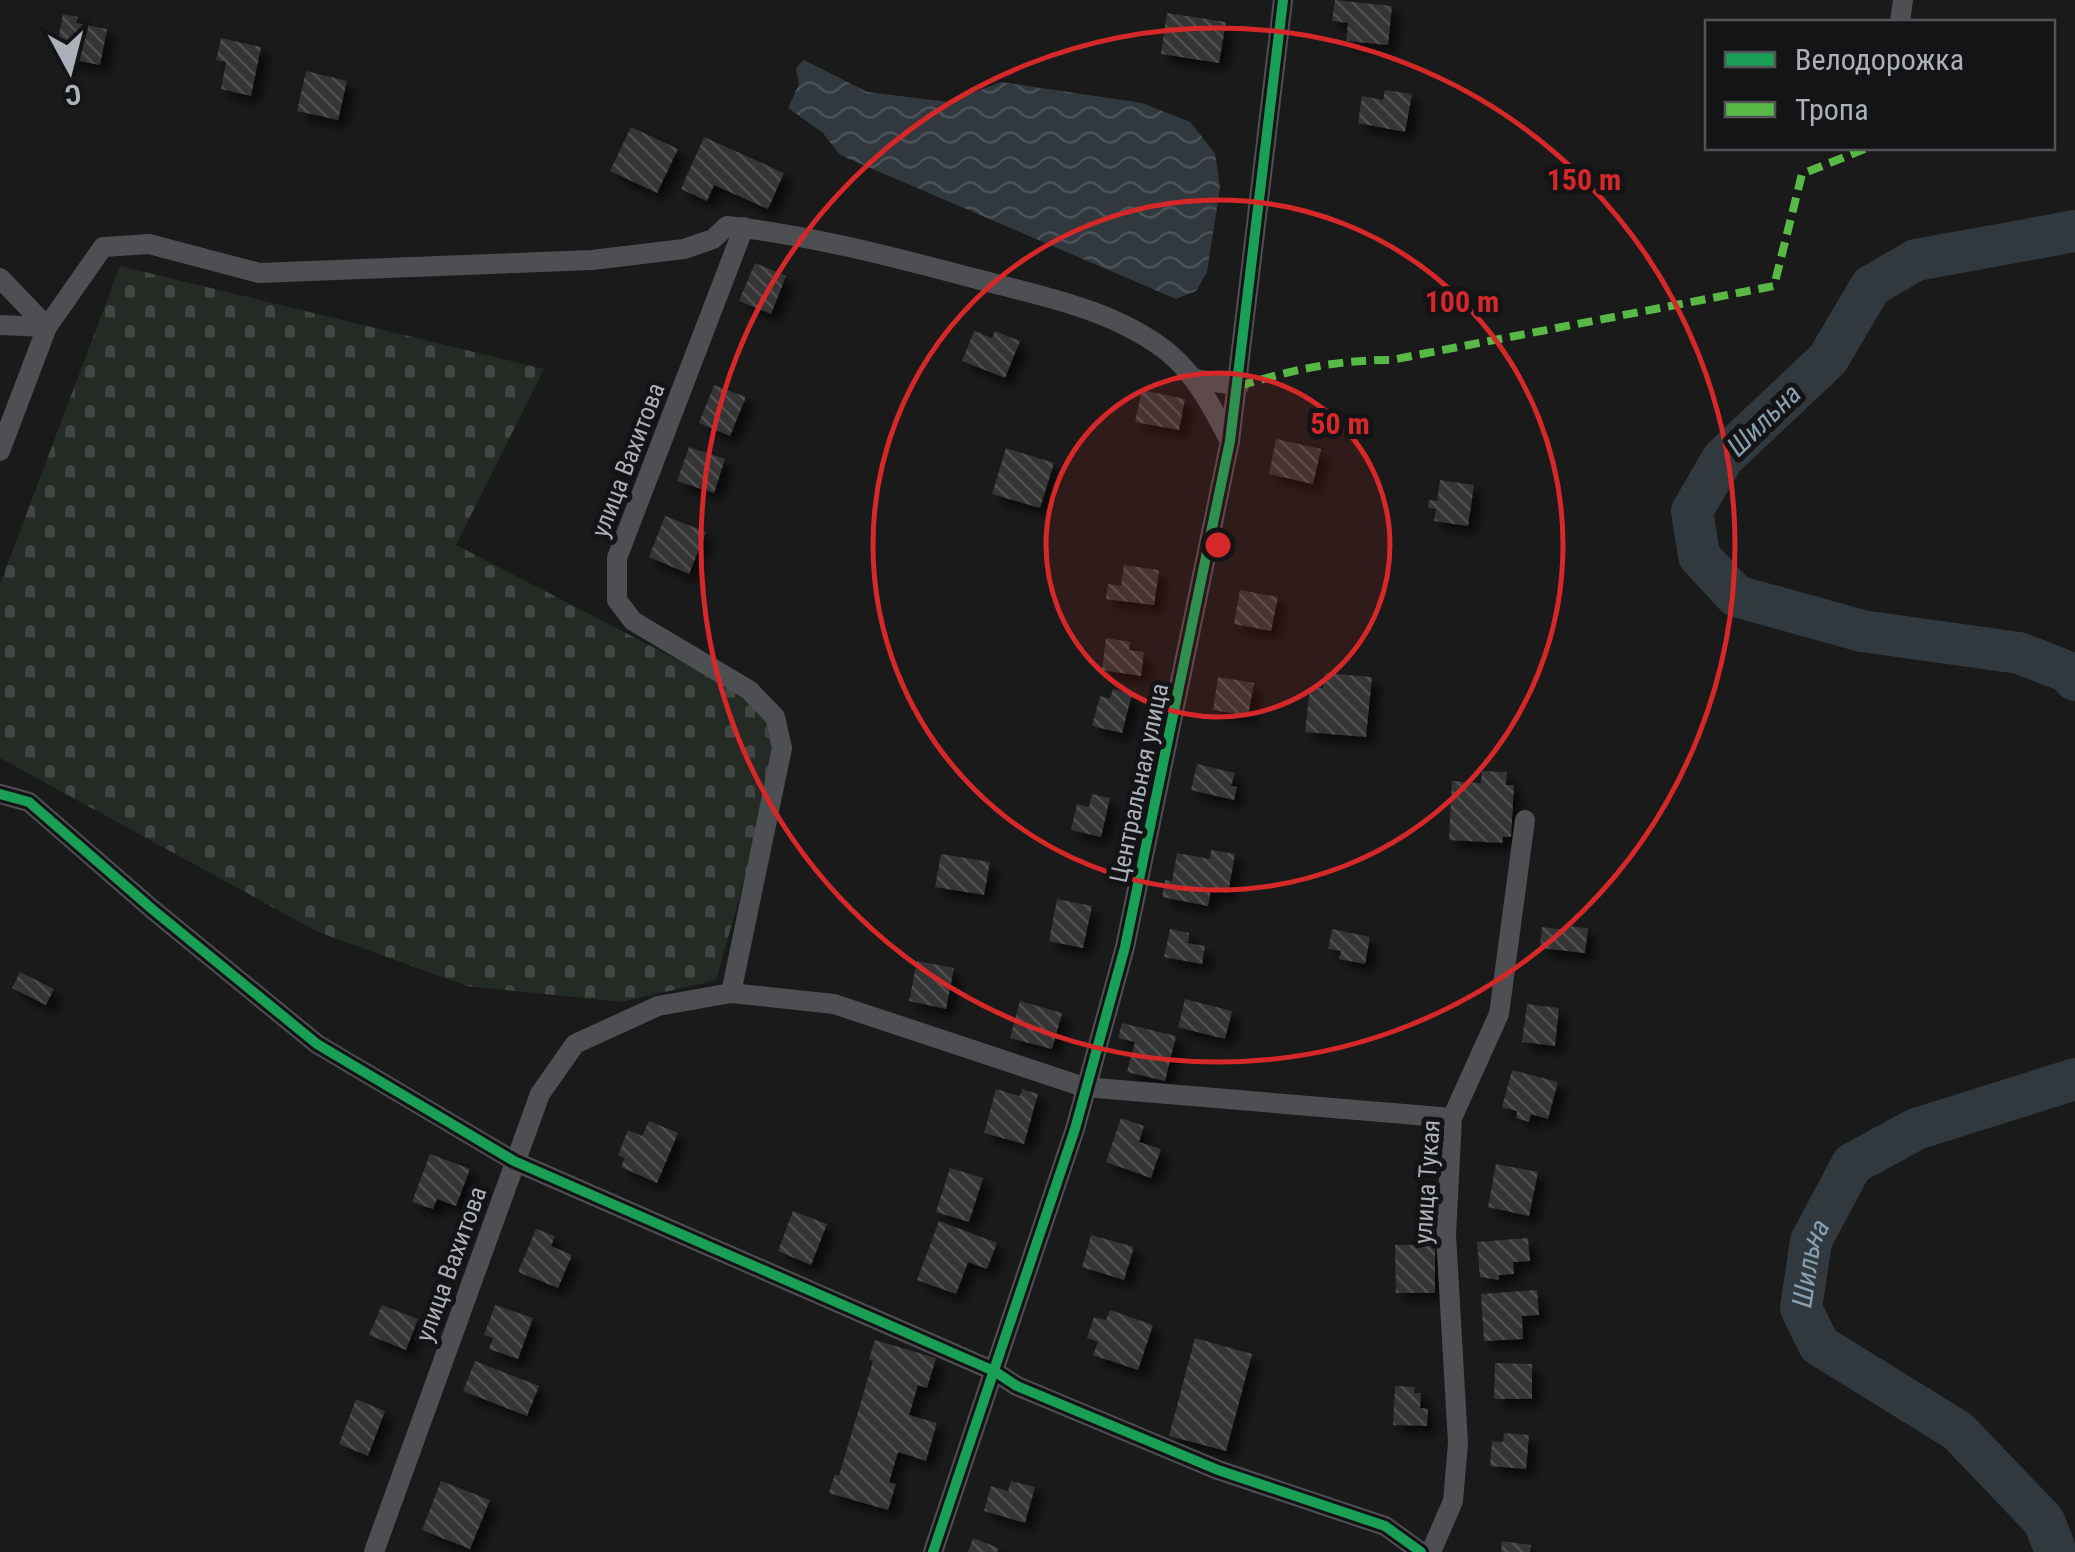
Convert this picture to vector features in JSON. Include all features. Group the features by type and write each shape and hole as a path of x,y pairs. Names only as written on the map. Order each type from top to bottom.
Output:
{"street":[{"name":"Центральная улица","path":"933,1552 1075,1129 1125,947 1230,441 1284,0"},
{"path":"0,451 47,327 104,247 149,244 260,273 592,260 684,249 713,239 727,226 900,258 1063,302 1120,322 1168,353 1196,379 1230,441"},
{"name":"улица Вахитова","path":"732,993 782,748 774,716 749,690 633,622 617,600 617,558 744,228"},
{"path":"0,278 47,327"},
{"path":"0,325 47,327"},
{"path":"1196,379 1239,386"},
{"path":"0,794 29,802 152,909 318,1044 514,1160 994,1370 1017,1386 1218,1470 1385,1526 1421,1552"},
{"name":"улица Тукая","path":"1431,1552 1452,1501 1458,1443 1446,1235 1452,1118 1498,1014 1525,820"},
{"name":"улица Вахитова","path":"374,1552 540,1094 576,1044 658,1006 732,993 834,1004 1084,1087 1452,1118"}],"green space":[{"path":"120,266 544,369 456,545 736,690 765,720 772,748 750,860 716,980 622,1002 467,986 318,932 0,758 0,584"}],"water":[{"path":"804,60 867,92 949,102 1001,82 1142,103 1190,122 1215,153 1220,188 1207,272 1196,291 1176,299 840,155 823,133 788,108 799,84 796,68"}],"building":[{"path":"1335,0 1392,6 1388,45 1346,41 1348,23 1332,21"},
{"path":"1167,13 1226,22 1219,63 1161,54"},
{"path":"63,14 78,17 76,23 107,29 100,65 63,58 65,47 57,45"},
{"path":"221,38 261,47 251,96 221,89 226,62 216,60"},
{"path":"306,71 347,81 338,120 297,111"},
{"path":"1385,90 1412,94 1405,132 1358,123 1362,96 1383,100"},
{"path":"631,127 678,149 657,193 610,171"},
{"path":"704,137 784,173 768,209 714,185 707,201 681,189"},
{"path":"755,263 786,276 771,314 739,301"},
{"path":"974,331 992,338 995,331 1020,341 1005,378 962,361"},
{"path":"714,385 746,397 730,436 699,423"},
{"path":"1142,390 1185,399 1179,430 1135,422"},
{"path":"1276,439 1321,449 1313,484 1269,474"},
{"path":"689,447 725,459 714,493 677,481"},
{"path":"1006,448 1054,463 1040,508 992,494"},
{"path":"1440,480 1474,485 1468,526 1434,521 1436,509 1428,508 1429,500 1437,501"},
{"path":"665,516 706,532 689,574 649,557"},
{"path":"1124,565 1159,570 1154,605 1106,599 1108,584 1121,586"},
{"path":"1240,590 1278,597 1271,631 1234,624"},
{"path":"1106,638 1130,642 1129,650 1144,652 1141,676 1102,670"},
{"path":"1325,673 1372,677 1366,737 1305,732 1310,687 1323,688"},
{"path":"1218,677 1254,683 1248,716 1213,710"},
{"path":"1113,689 1132,694 1122,733 1092,726 1100,696 1110,699"},
{"path":"1197,764 1235,773 1231,786 1237,787 1234,800 1191,790"},
{"path":"1482,771 1507,772 1506,785 1514,785 1511,837 1503,837 1502,843 1449,840 1452,781 1481,783"},
{"path":"1092,794 1110,798 1101,837 1071,830 1077,804 1089,807"},
{"path":"1211,850 1235,854 1228,893 1211,890 1208,906 1162,897 1165,880 1172,881 1177,853 1210,859"},
{"path":"941,854 990,862 984,895 935,887"},
{"path":"1057,899 1092,906 1083,948 1049,941"},
{"path":"1565,926 1588,928 1585,953 1540,948 1542,927 1564,930"},
{"path":"1170,929 1189,933 1188,943 1205,946 1202,964 1164,957"},
{"path":"1332,929 1370,937 1365,964 1339,959 1341,951 1328,949"},
{"path":"917,961 954,968 946,1009 909,1001"},
{"path":"20,972 54,989 46,1005 12,988"},
{"path":"1185,999 1232,1011 1225,1039 1178,1027"},
{"path":"1020,1001 1062,1013 1052,1049 1010,1038"},
{"path":"1527,1004 1559,1008 1555,1046 1522,1042"},
{"path":"1122,1023 1176,1036 1165,1081 1127,1072 1135,1042 1118,1038"},
{"path":"1512,1070 1558,1082 1548,1119 1531,1114 1529,1122 1516,1118 1517,1111 1502,1107"},
{"path":"996,1089 1020,1096 1022,1089 1038,1094 1024,1144 984,1133"},
{"path":"1121,1118 1144,1126 1139,1142 1161,1149 1151,1178 1106,1162"},
{"path":"649,1121 678,1133 657,1183 621,1167 625,1158 618,1155 628,1130 642,1136"},
{"path":"430,1154 470,1169 456,1206 437,1199 433,1209 412,1202"},
{"path":"1496,1164 1538,1172 1529,1216 1488,1207"},
{"path":"950,1168 983,1178 969,1222 936,1212"},
{"path":"793,1211 827,1224 811,1265 778,1251"},
{"path":"939,1221 997,1243 987,1269 968,1262 956,1294 917,1280"},
{"path":"536,1229 555,1236 551,1246 572,1255 558,1288 518,1272"},
{"path":"1091,1235 1134,1247 1124,1280 1082,1267"},
{"path":"1528,1238 1530,1261 1513,1262 1514,1274 1499,1275 1499,1280 1480,1277 1477,1242"},
{"path":"1395,1245 1435,1245 1435,1293 1396,1293"},
{"path":"1537,1290 1539,1315 1522,1316 1523,1339 1484,1341 1481,1294"},
{"path":"382,1305 418,1319 406,1350 369,1335"},
{"path":"495,1305 533,1318 518,1359 489,1349 493,1338 484,1335"},
{"path":"1110,1310 1153,1325 1138,1370 1093,1355 1098,1342 1087,1338 1094,1317 1106,1320"},
{"path":"1195,1338 1252,1354 1226,1451 1169,1436"},
{"path":"875,1340 936,1358 927,1388 918,1385 909,1415 937,1423 926,1461 898,1452 889,1482 896,1484 888,1510 829,1493 835,1474 839,1476 873,1361 869,1359"},
{"path":"475,1361 539,1386 527,1416 463,1391"},
{"path":"1495,1363 1532,1364 1532,1399 1494,1399"},
{"path":"1395,1386 1415,1387 1414,1393 1421,1393 1420,1408 1428,1409 1427,1426 1393,1425"},
{"path":"356,1399 385,1411 368,1456 339,1444"},
{"path":"1504,1433 1529,1435 1526,1469 1490,1466 1492,1441 1503,1442"},
{"path":"441,1481 490,1500 470,1549 422,1530"},
{"path":"1011,1481 1035,1487 1025,1523 984,1511 991,1486 1008,1491"},
{"path":"973,1538 999,1548 997,1552 968,1552"},
{"path":"1502,1541 1531,1545 1530,1552 1501,1552"}],"waterway":[{"name":"Шильна","path":"2075,231 1916,260 1871,286 1828,359 1723,458 1692,511 1699,556 1736,596 1862,631 2019,653 2068,672 2075,680"},
{"name":"Шильна","path":"2056,1552 2044,1521 1958,1431 1819,1345 1801,1308 1811,1241 1852,1164 1916,1129 2075,1079"}],"marked path":[{"path":"1239,386 1314,367 1391,360 1774,286 1802,174 1862,150"}],"cycle path":[{"path":"933,1552 1075,1129 1125,947 1230,441 1283,0"},
{"path":"0,794 29,802 317,1044 514,1161 994,1371 1017,1386 1218,1470 1385,1526 1421,1552"}]}
